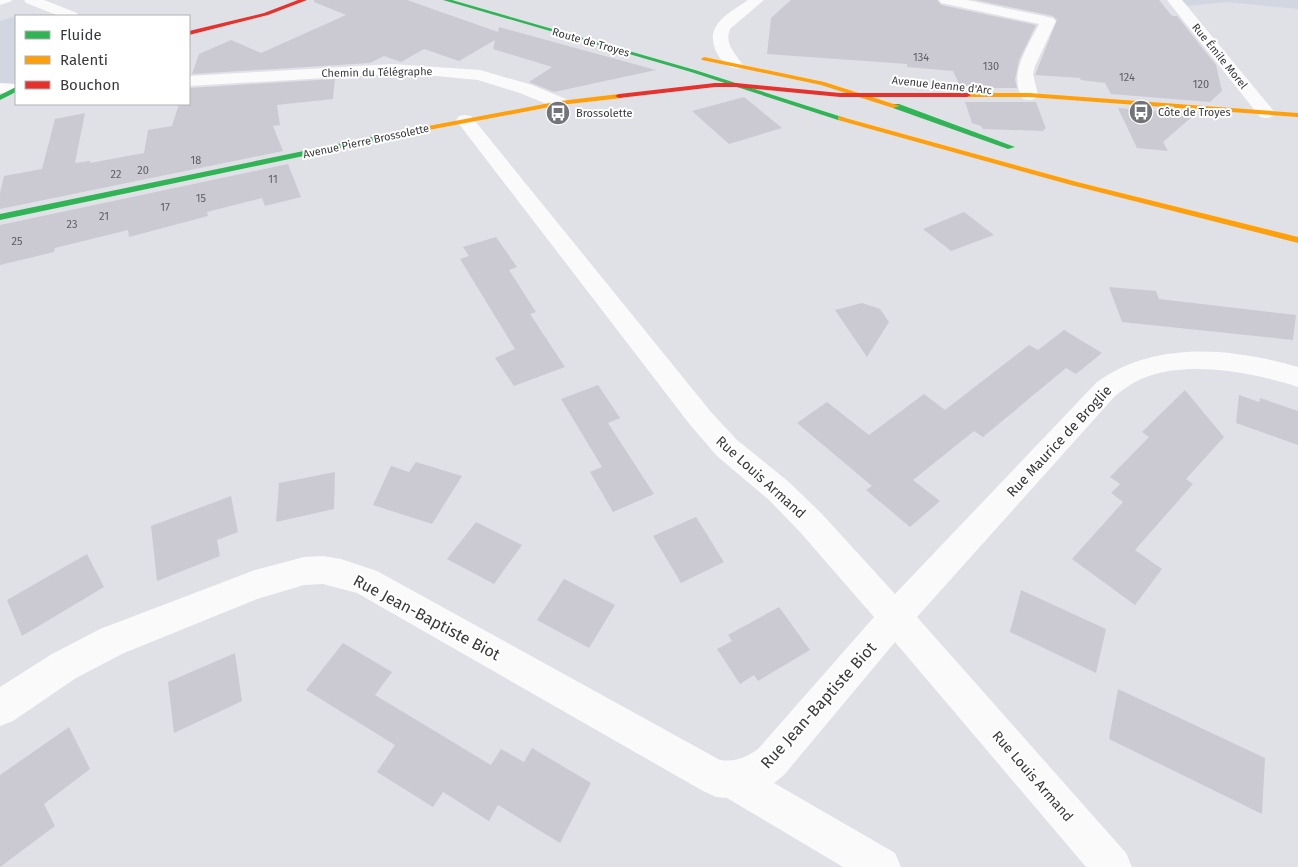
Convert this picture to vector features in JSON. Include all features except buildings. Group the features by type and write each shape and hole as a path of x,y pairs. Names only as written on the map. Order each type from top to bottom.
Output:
{"main road":[{"path":"190,33 257,16 304,0"},
{"name":"Route de Troyes","path":"446,0 736,85"},
{"path":"570,24 639,43"},
{"path":"695,57 778,73 862,95 1025,151"},
{"path":"778,73 836,76"},
{"name":"Avenue Jeanne d'Arc","path":"937,83 1028,96"},
{"path":"736,85 799,92 862,95"},
{"path":"736,85 804,107 1083,186 1152,204 1235,222 1298,240"},
{"name":"Avenue Pierre Brossolette","path":"0,217 465,120 560,103 698,87 736,85"},
{"path":"0,98 15,90"},
{"name":"Avenue Jeanne d'Arc","path":"862,95 1028,96 1298,115"},
{"path":"937,120 936,108 943,96"},
{"path":"1153,192 1235,222"}],"street":[{"path":"31,0 69,15"},
{"path":"735,65 723,52 719,44 719,33 728,22 757,0"},
{"path":"946,0 1048,21 1027,66 1025,74 1028,96"},
{"name":"Rue Émile Morel","path":"1174,0 1266,112"},
{"name":"Chemin du Télégraphe","path":"190,81 383,70 436,71 480,75 526,89 560,103"},
{"path":"0,88 15,89"},
{"name":"Rue Louis Armand","path":"465,120 701,419 727,448 779,491 804,516 895,617 1112,867"},
{"name":"Rue Maurice de Broglie","path":"895,617 1106,389 1123,376 1143,368 1192,361 1264,368 1298,378"},
{"name":"Rue Jean-Baptiste Biot","path":"0,708 64,666 112,641 254,585 304,572 323,570 342,573 366,581 716,778 734,780 754,776 771,762 895,617"},
{"name":"Rue Jean-Baptiste Biot","path":"734,780 881,867"}],"shaded area":[{"path":"1181,0 1298,0 1298,9 1227,2 1188,6"},
{"path":"15,18 15,85 0,86 0,21"}],"traffic: fast":[{"path":"446,0 693,71 841,118"},
{"path":"0,98 15,90"},
{"path":"896,106 1011,147"},
{"path":"0,217 381,137"}],"traffic: slow":[{"path":"704,59 822,83 896,106"},
{"path":"967,95 1029,95 1298,115"},
{"path":"381,137 560,103 619,96"},
{"path":"841,118 1074,183 1298,240"}],"traffic: jam":[{"path":"190,33 266,14 304,0"},
{"path":"619,96 715,85 736,85 840,95 967,95"}],"place":[{"name":"Côte de Troyes","path":"1141,112"},
{"name":"Brossolette","path":"558,113"}]}
